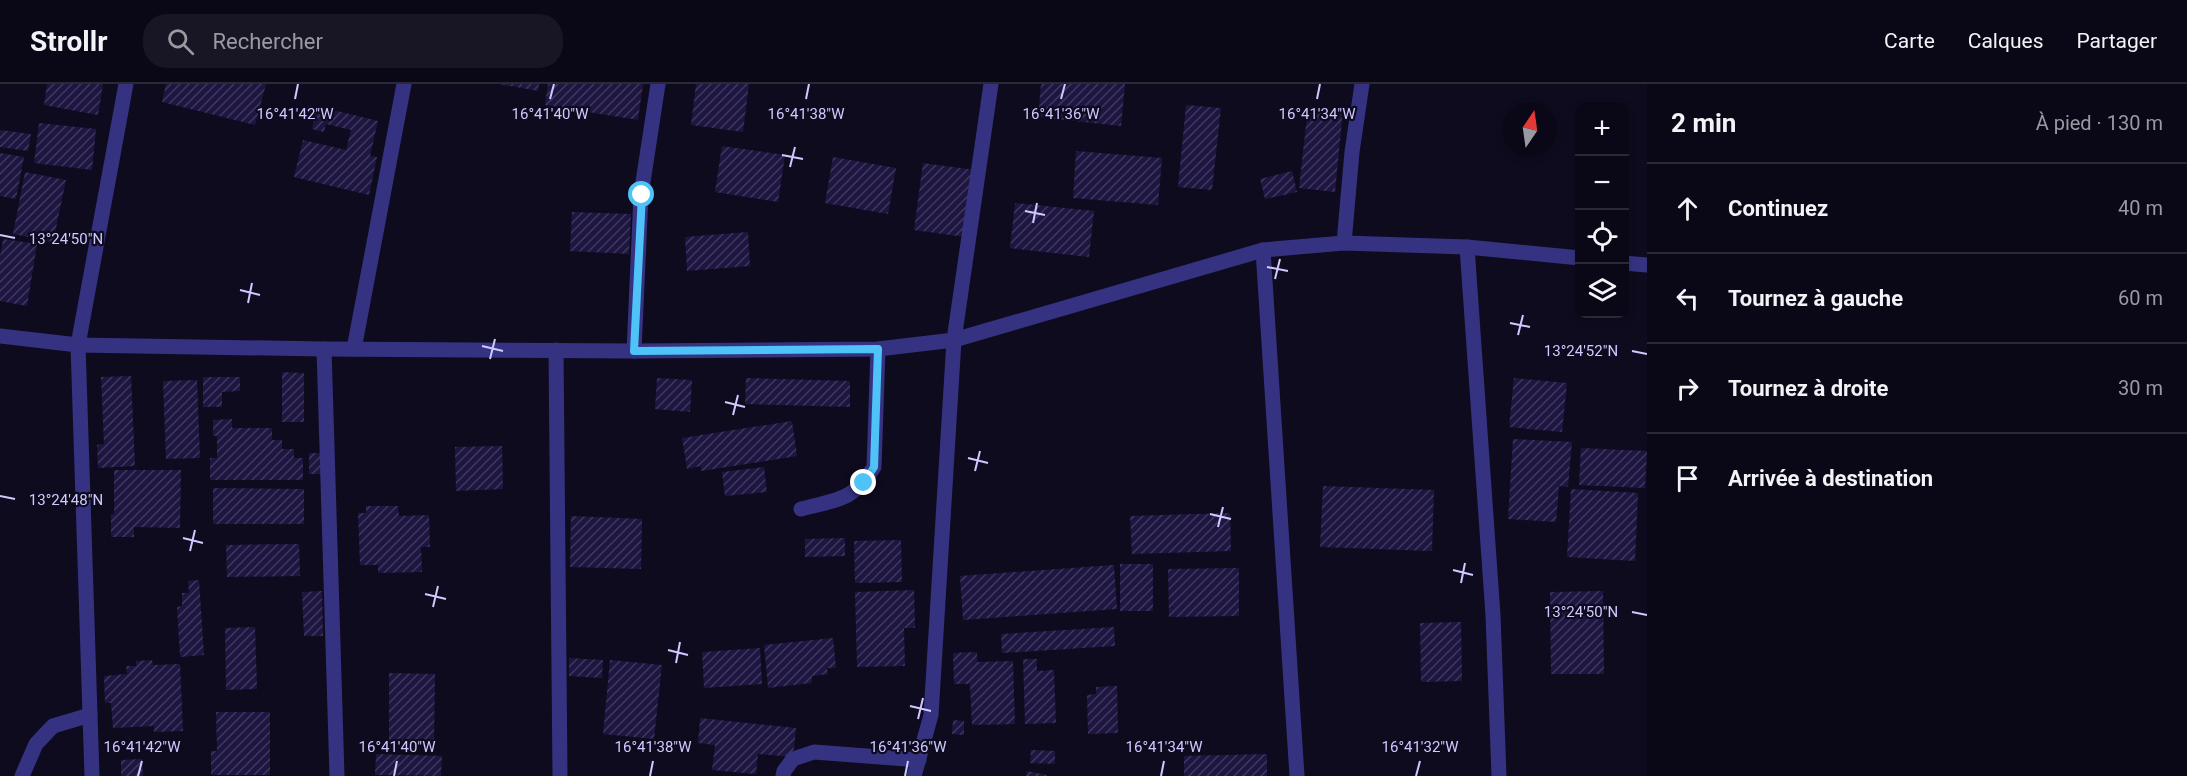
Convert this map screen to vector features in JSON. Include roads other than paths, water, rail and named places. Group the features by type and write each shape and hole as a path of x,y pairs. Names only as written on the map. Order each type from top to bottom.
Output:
{"street":[{"path":"92,776 78,345 126,84"},
{"path":"354,349 404,84"},
{"path":"634,351 642,195 658,84"},
{"path":"914,776 931,715 954,340 991,84"},
{"path":"1344,243 1352,152 1362,84"},
{"path":"0,336 78,345 324,349 634,351 878,349 954,340 1263,250 1344,243 1467,247 1575,258"},
{"path":"1467,247 1493,615 1498,776"},
{"path":"1263,250 1297,776"},
{"path":"1629,263 1647,265"},
{"path":"324,349 337,776"},
{"path":"801,509 850,496 864,483 874,467 878,349"},
{"path":"556,350 560,776"},
{"path":"22,776 36,744 53,726 90,715"},
{"path":"783,776 793,759 814,752 919,760"}]}
